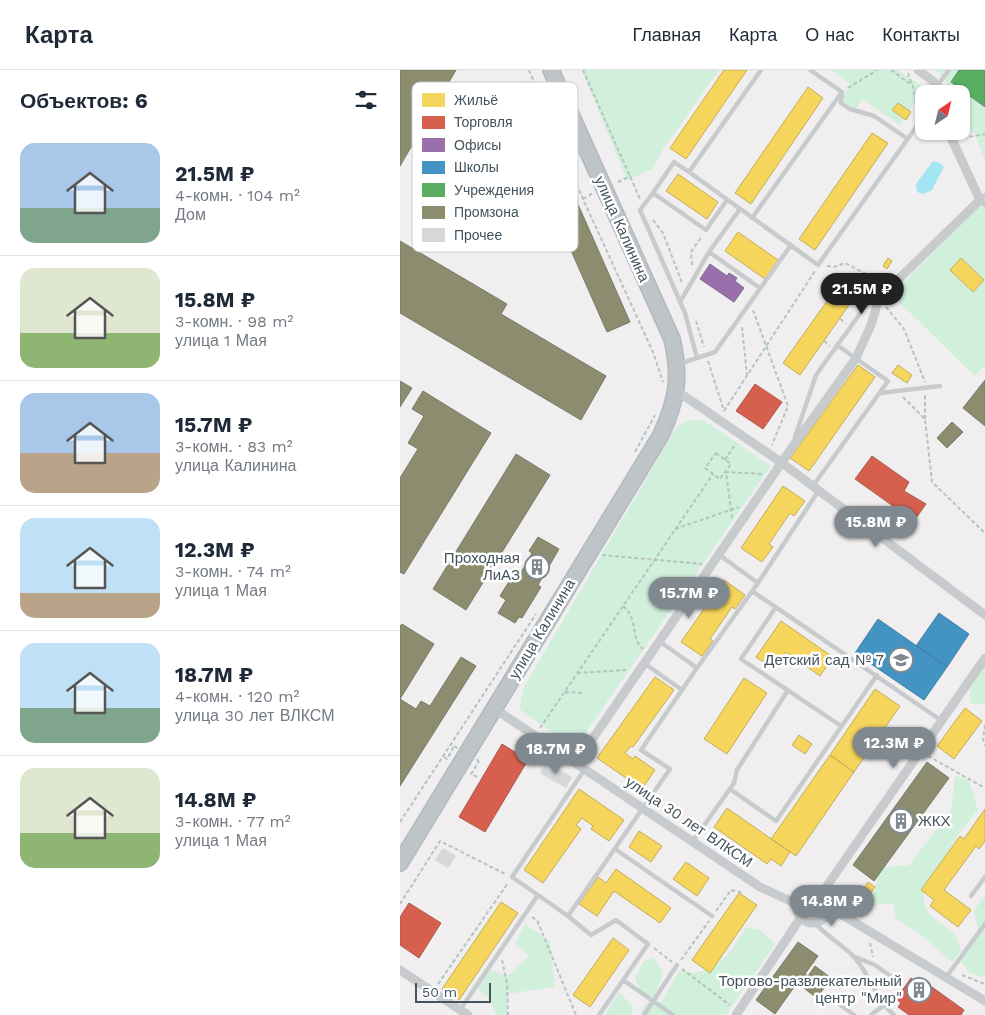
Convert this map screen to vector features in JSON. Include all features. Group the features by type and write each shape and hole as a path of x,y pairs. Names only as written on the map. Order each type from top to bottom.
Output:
{"highway":[{"name":"улица Калинина","path":"551,70 556,82"},
{"name":"улица Калинина","path":"400,863 661,435 671,413 671,390 678,365 672,339 578,130"}],"street":[{"path":"913,71 931,85"},
{"path":"576,763 718,554 856,358 882,295 983,200 952,140"},
{"path":"671,390 782,463 985,615"},
{"path":"822,893 985,658"},
{"name":"улица 30 лет ВЛКСМ","path":"494,709 760,887 797,904"},
{"path":"829,907 823,919 815,923 801,917 797,904 806,892 817,891 822,893 829,907 947,976 985,1001"},
{"path":"736,1015 801,917"},
{"path":"400,970 465,1014"}],"lane":[{"path":"689,172 761,70"},
{"path":"810,70 842,92"},
{"path":"941,85 949,70"},
{"path":"842,92 841,103 850,109 874,116 908,139"},
{"path":"752,218 842,92"},
{"path":"697,358 680,302 640,210 674,162 818,265 915,128"},
{"path":"653,193 706,230 727,200"},
{"path":"680,302 709,252 740,209"},
{"path":"678,365 715,352 791,245"},
{"path":"709,252 760,288"},
{"path":"793,446 816,375 872,297 882,295"},
{"path":"568,916 670,769 641,750 758,583 816,488 888,381 837,345"},
{"path":"880,392 940,386"},
{"path":"718,554 758,583"},
{"path":"752,591 942,721"},
{"path":"776,607 741,659 841,726"},
{"path":"659,641 697,668"},
{"path":"644,663 682,690"},
{"path":"730,789 776,821 876,675"},
{"path":"693,841 734,783 737,770 788,690"},
{"path":"586,769 512,877 568,916 591,935 616,920 648,944 599,1015"},
{"path":"615,849 712,916"},
{"path":"971,896 985,877"},
{"path":"465,1014 501,951 538,895"},
{"path":"815,923 827,937 854,957 875,965 899,982"},
{"path":"947,976 985,924"},
{"path":"854,957 882,1006 894,1015"},
{"path":"644,1015 677,965"},
{"path":"623,980 673,1015"},
{"path":"826,995 854,1015"},
{"path":"871,1015 882,1006"}],"path":[{"path":"529,70 534,82"},
{"path":"842,92 877,70"},
{"path":"891,70 913,86"},
{"path":"913,71 915,96"},
{"path":"970,137 985,134"},
{"path":"618,182 631,176"},
{"path":"578,187 671,390"},
{"path":"583,199 594,194"},
{"path":"711,371 724,411 766,349 818,265 834,267 845,263 868,275 904,329 926,378 925,419 932,482 985,533"},
{"path":"753,310 788,406 772,445"},
{"path":"742,326 747,377"},
{"path":"898,391 925,419"},
{"path":"634,454 657,411"},
{"path":"725,460 738,440"},
{"path":"716,453 731,464 726,472 720,479 705,468 716,453"},
{"path":"726,472 766,474"},
{"path":"726,472 732,522"},
{"path":"534,736 713,474"},
{"path":"675,529 744,506"},
{"path":"882,526 892,512"},
{"path":"600,554 654,561 704,564"},
{"path":"623,606 632,616 637,642 645,650"},
{"path":"400,822 540,608"},
{"path":"577,673 626,670"},
{"path":"565,692 583,693"},
{"path":"985,725 983,739 985,746"},
{"path":"444,757 447,759 454,746 479,761 471,774 477,777"},
{"path":"923,753 985,788"},
{"path":"400,904 440,841 512,877 434,990"},
{"path":"526,912 537,920 576,1015"},
{"path":"869,940 875,965"},
{"path":"648,944 731,1006"},
{"path":"501,951 507,984 508,1015"}],"green space":[{"path":"582,70 719,70 664,148 652,169 627,180"},
{"path":"831,70 899,70 920,85 915,85 915,103 899,125 863,99 855,109 841,99 851,85"},
{"path":"935,70 985,70 985,160 974,132 970,133 970,85 948,85 944,77"},
{"path":"985,199 985,365 975,376 892,295"},
{"path":"688,420 703,420 771,466 575,748 519,709 524,687 676,428"},
{"path":"985,663 985,705 970,703 971,681"},
{"path":"955,776 969,780 978,810 961,831 925,887 924,898 925,906 932,917 949,929 957,938 961,951 952,962 920,934 896,919 893,903 866,906 874,892 880,868 909,865 951,811"},
{"path":"985,895 985,977 969,973 960,960 978,929 974,910"},
{"path":"525,924 550,941 555,987 507,994 508,1015 496,1015 490,999 476,988 488,969 508,976 529,956 515,943"},
{"path":"745,928 759,929 775,944 726,1015 641,1015 643,1007 650,999 640,991 635,978 643,962 654,957 663,973 655,995 661,1003 679,971 691,973 702,971 719,963 733,947"},
{"path":"619,992 633,1007 631,1015 604,1015"}],"water":[{"path":"933,161 940,163 944,167 932,190 923,194 917,192 916,184"}],"building: Жильё":[{"path":"724,70 747,70 686,159 670,148"},
{"path":"808,87 823,98 751,204 735,193"},
{"path":"898,103 911,112 906,120 892,110"},
{"path":"872,133 888,143 815,250 799,239"},
{"path":"678,174 718,202 707,219 666,191"},
{"path":"738,232 778,260 765,279 725,251"},
{"path":"888,258 892,261 887,269 883,266"},
{"path":"961,258 984,280 973,292 950,270"},
{"path":"847,273 863,285 800,375 783,363"},
{"path":"858,365 875,377 809,471 790,458"},
{"path":"898,365 912,375 907,383 892,373"},
{"path":"783,486 805,501 794,516 790,513 769,544 773,547 762,562 741,548"},
{"path":"724,580 745,595 735,609 732,607 710,639 713,641 702,656 681,642"},
{"path":"781,621 833,657 820,676 786,652 774,669 756,657"},
{"path":"655,677 674,690 633,747 631,746 625,753 633,759 635,756 655,770 642,789 597,758"},
{"path":"744,678 767,693 727,754 704,739"},
{"path":"875,689 900,706 854,772 830,755"},
{"path":"965,708 982,721 954,759 937,746"},
{"path":"799,735 812,744 805,754 792,745"},
{"path":"830,755 854,772 796,856 771,839"},
{"path":"579,789 624,820 609,841 591,829 593,826 582,818 576,825 581,829 543,883 524,870"},
{"path":"727,808 790,852 781,866 771,859 767,864 714,827"},
{"path":"985,809 985,841 979,849 976,846 944,890 971,910 958,927 930,906 934,900 921,890 960,836 964,839"},
{"path":"639,831 662,846 651,862 629,847"},
{"path":"686,862 709,878 697,896 673,879"},
{"path":"616,869 671,908 660,923 614,891 597,916 579,904 598,877 606,883"},
{"path":"868,882 875,887 870,894 863,889"},
{"path":"739,893 757,905 710,973 692,960"},
{"path":"501,902 518,913 459,1000 442,989"},
{"path":"613,938 629,950 590,1007 573,995"}],"building: Торговля":[{"path":"755,384 782,402 763,429 736,411"},
{"path":"872,456 909,482 904,491 926,504 914,521 855,479"},
{"path":"502,744 528,760 485,832 459,817"},
{"path":"409,903 441,923 419,958 400,945 400,917"},
{"name":"Торгово-развлекательный центр \"Мир\"","path":"918,977 964,1010 961,1015 909,1015 898,1007 901,1003 896,999 911,978 915,981"}],"building: Офисы":[{"path":"710,264 727,276 729,273 737,278 735,281 744,288 734,302 700,279"}],"building: Школы":[{"path":"939,613 969,634 947,667 916,646"},
{"name":"Детский сад № 7","path":"878,619 947,667 924,700 855,653"}],"building: Учреждения":[{"path":"959,70 985,70 985,107 970,96 970,85 955,85 951,82"}],"building: Промзона":[{"path":"400,70 456,70 449,82 412,82 412,145 400,166"},
{"path":"578,204 630,322 607,332 572,252 578,252"},
{"path":"400,241 412,248 412,252 419,252 507,304 501,314 606,376 581,420 400,313"},
{"path":"985,380 985,426 963,408"},
{"path":"400,381 412,388 400,407"},
{"path":"423,391 491,433 404,574 400,572 400,478 418,449 408,443 424,416 412,409"},
{"path":"952,422 963,432 947,448 937,438"},
{"path":"516,454 550,475 466,610 433,589"},
{"name":"Проходная ЛиАЗ","path":"538,537 559,549 538,585 541,587 522,618 519,617 515,623 498,613 506,600 500,596 510,580 515,583 532,553 529,551"},
{"path":"402,624 434,644 400,699 400,626"},
{"path":"461,657 476,666 400,786 400,699 416,709 421,701 430,706"},
{"name":"ЖКХ","path":"927,762 949,778 874,881 853,865"},
{"path":"798,942 818,956 805,974 808,976 815,966 831,978 817,998 797,983 775,1014 756,1000"}],"building: Прочее":[{"path":"546,762 572,777 566,788 540,773"},
{"path":"443,848 456,856 448,868 435,860"}],"place":[{"name":"Проходная ЛиАЗ","path":"537,567"},
{"name":"Детский сад № 7","path":"901,660"},
{"name":"ЖКХ","path":"901,821"},
{"name":"Торгово-развлекательный центр \"Мир\"","path":"919,990"}]}
